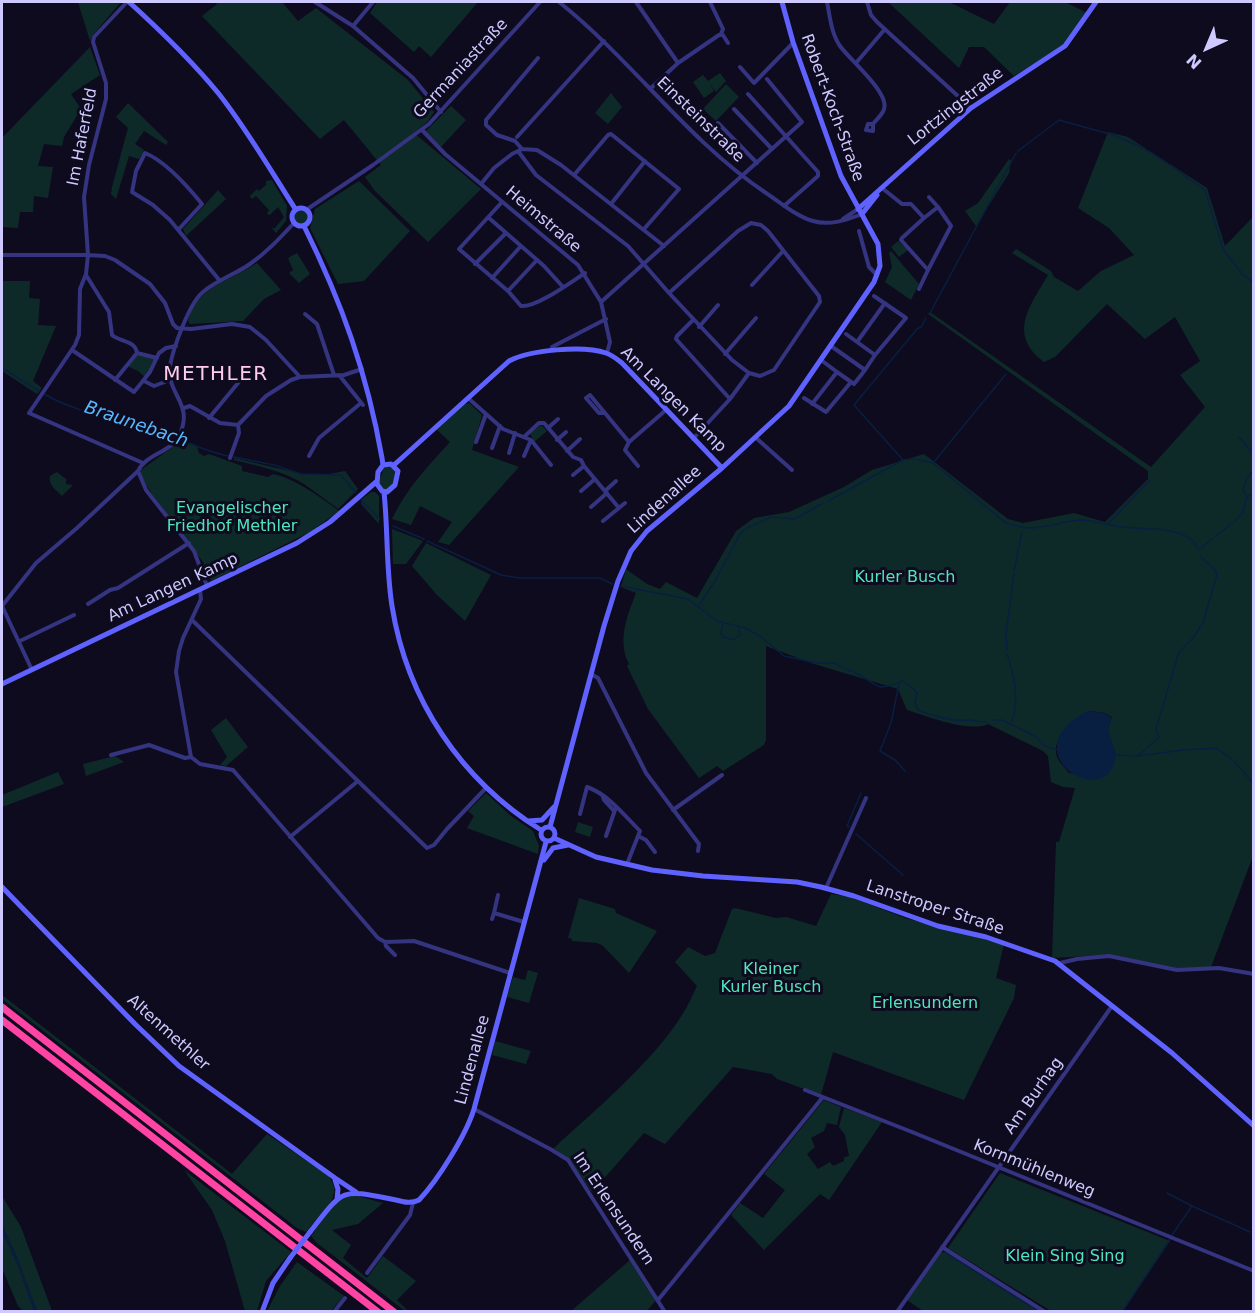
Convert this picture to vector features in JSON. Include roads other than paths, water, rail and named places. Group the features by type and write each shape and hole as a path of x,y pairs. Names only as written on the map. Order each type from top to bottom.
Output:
{"highway":[{"path":"2,1008 394,1311"},
{"path":"2,1020 378,1311"}],"street":[{"path":"128,2 170,40 219,94 260,152 296,210"},
{"name":"Im Haferfeld","path":"88,255 84,197 89,165 106,99 106,83 93,42 95,34 128,2"},
{"path":"315,2 353,26 413,78 441,112"},
{"path":"353,26 373,2"},
{"name":"Germaniastraße","path":"306,210 422,130 540,2"},
{"name":"Einsteinstraße","path":"559,2 604,41 697,138 742,176 784,206 815,222 831,223 843,220 860,211"},
{"path":"636,2 678,63"},
{"path":"650,89 678,63 721,34 723,29 710,2"},
{"name":"Robert-Koch-Straße","path":"782,2 793,42 833,157 848,191 873,232 880,249 880,266 877,275"},
{"path":"827,2 837,41 884,98 884,110 873,123"},
{"path":"867,2 871,15 970,106"},
{"name":"Lortzingstraße","path":"860,211 908,162 970,106 1065,46 1096,2"},
{"path":"856,65 885,29"},
{"path":"721,34 728,43"},
{"path":"517,137 604,41"},
{"path":"740,67 754,83 793,42"},
{"path":"538,58 486,120 486,125 497,135 515,141 536,175 620,239 725,354 749,373 760,376 774,370 820,302 819,296 761,225 751,223 738,231 669,292"},
{"path":"601,302 802,122 767,79"},
{"path":"748,94 818,172 818,176 784,206"},
{"path":"734,110 772,149"},
{"path":"718,123 757,163"},
{"name":"Heimstraße","path":"422,130 436,146 565,252 585,273 601,302 606,319 610,342 607,353"},
{"path":"574,175 609,134 645,161 679,189 644,229"},
{"path":"481,184 501,162 520,150 543,152 664,246"},
{"path":"179,229 202,204 181,181 155,158 145,153 140,161 132,192 153,205 179,229 220,281"},
{"path":"611,204 645,161"},
{"path":"882,188 902,204 913,205 924,218"},
{"path":"919,289 951,226 929,197"},
{"path":"502,202 459,249 508,291 519,304 525,307 585,273"},
{"path":"928,270 901,240 938,207"},
{"path":"294,223 292,218 296,210 301,208 306,210 310,218 304,226"},
{"path":"489,218 537,260 563,287"},
{"path":"294,223 304,226 340,303 374,412 383,465"},
{"path":"32,670 2,606 36,563 138,471 143,463 171,446 178,438 184,408 170,380 170,365 195,301 203,292 261,256 294,223"},
{"path":"859,231 868,267 877,275"},
{"path":"475,264 506,233"},
{"path":"492,278 521,246"},
{"path":"752,285 783,251"},
{"path":"2,255 88,255 105,256 115,260 150,284 165,303 173,324 177,328 232,324 250,327 266,340 300,377"},
{"path":"88,255 86,274 80,289 79,335 72,350 29,413 143,463"},
{"path":"508,291 537,260"},
{"path":"86,274 109,312 112,335 134,346 137,353"},
{"name":"Lindenallee","path":"550,827 590,674 615,590 631,550 647,531 722,468 789,406 877,275"},
{"path":"821,360 854,384 906,318 874,296"},
{"path":"857,342 885,303"},
{"path":"699,327 718,305"},
{"path":"306,314 317,324 336,375 362,404 319,438 309,456"},
{"path":"725,354 756,318"},
{"path":"552,346 606,319"},
{"path":"693,320 676,339 730,399"},
{"path":"846,334 875,355"},
{"path":"72,350 134,392 144,381 162,350 177,345"},
{"path":"831,346 865,370"},
{"name":"Am Langen Kamp","path":"394,465 501,368 520,357 577,349 607,353 626,367 722,468"},
{"path":"137,353 158,358"},
{"path":"115,380 137,353"},
{"path":"184,408 190,406 209,418 229,426 238,425 266,396 300,377 336,375 362,369"},
{"path":"812,404 837,372"},
{"path":"693,439 730,399 749,373"},
{"path":"209,418 243,377"},
{"path":"144,381 153,386 170,380"},
{"path":"804,398 826,412 851,382"},
{"path":"605,413 599,413 586,398 590,395 605,413 629,442"},
{"path":"468,398 500,426 531,440 551,465"},
{"path":"638,466 625,450 629,442 666,410"},
{"path":"476,442 486,414"},
{"path":"548,428 558,419"},
{"path":"525,436 541,422 573,457 581,460 619,508"},
{"path":"230,458 239,433 238,425"},
{"path":"492,448 500,426"},
{"path":"557,440 566,432"},
{"path":"508,453 515,433"},
{"path":"755,437 792,470"},
{"path":"567,451 580,439"},
{"path":"524,456 531,440"},
{"path":"383,465 394,465 398,474 395,485 391,491 384,492 379,489 376,482 378,472 383,465"},
{"path":"573,476 584,466"},
{"path":"138,471 146,490 189,543 200,561 208,586"},
{"path":"581,491 595,479"},
{"path":"591,507 616,481"},
{"name":"Am Langen Kamp","path":"2,684 312,534 342,513 376,482"},
{"path":"384,492 392,605 406,664 428,713 461,761 486,788 542,830"},
{"path":"603,521 625,503"},
{"path":"88,604 118,588 189,543"},
{"path":"191,758 176,672 179,651 201,599 200,590"},
{"path":"20,642 74,615"},
{"path":"192,620 429,848 486,788"},
{"path":"590,674 598,678 646,773 699,844 698,851"},
{"path":"111,755 149,745 191,758 200,764 236,772 373,934 385,942 395,955"},
{"path":"673,810 722,775"},
{"path":"290,837 358,781"},
{"path":"580,814 587,788 596,790 640,831 627,865"},
{"path":"826,888 866,798"},
{"path":"526,820 535,822 542,820 556,804"},
{"path":"606,836 615,809"},
{"path":"550,827 555,833 554,838 546,842 541,837 542,830 550,827"},
{"path":"638,836 646,840 655,852"},
{"name":"Lanstroper Straße","path":"554,838 597,856 627,865 672,873 797,882 826,888 938,926 986,937 1060,963 1172,1053 1254,1126"},
{"name":"Lindenallee","path":"413,1203 425,1194 466,1129 474,1109 546,842"},
{"path":"541,864 553,848 569,845"},
{"name":"Altenmethler","path":"2,886 135,1024 179,1066 358,1192"},
{"path":"492,919 498,895"},
{"path":"494,913 524,922"},
{"path":"385,942 414,941 510,973"},
{"path":"1060,963 1077,958 1109,956 1177,970 1219,968 1254,974"},
{"name":"Am Burhag","path":"897,1311 1112,1006"},
{"name":"Kornmühlenweg","path":"805,1090 1254,1271"},
{"path":"658,1300 823,1097"},
{"name":"Im Erlensundern","path":"474,1109 568,1160 665,1311"},
{"path":"335,1178 338,1189 337,1199"},
{"path":"262,1311 273,1283 337,1199 347,1193 358,1192 413,1203 410,1215 367,1274"},
{"path":"942,1247 1046,1311"},
{"path":"334,1311 345,1298"}],"water":[{"path":"1088,711 1104,713 1112,718 1108,728 1115,755 1114,764 1105,776 1093,780 1079,777 1066,769 1058,757 1057,742 1066,726"},
{"path":"2,1225 37,1311 34,1311 19,1268 2,1231"}],"waterway":[{"path":"1018,151 1059,120 1113,135 1139,146 1205,190 1223,249 1243,275 1254,283"},
{"path":"930,313 1016,153"},
{"path":"903,460 854,405 917,329 922,326 926,318"},
{"name":"Braunebach","path":"2,368 39,391"},
{"path":"933,463 1006,374"},
{"name":"Braunebach","path":"44,394 71,407 159,431 229,456"},
{"path":"1239,437 1251,451"},
{"name":"Braunebach","path":"234,457 274,465 301,474 341,475 356,493"},
{"path":"828,501 903,460 914,459 933,463 1006,523 1036,528 1080,520 1121,527 1164,530 1185,536 1199,550 1212,539"},
{"path":"1247,497 1243,490 1246,479 1254,470"},
{"path":"1107,525 1150,480"},
{"path":"1234,522 1242,514 1247,497 1252,494"},
{"name":"Braunebach","path":"361,500 380,519"},
{"path":"698,607 740,534 747,528 771,517 795,519 823,503"},
{"path":"1216,536 1232,523"},
{"name":"Braunebach","path":"393,526 424,539"},
{"path":"1014,571 1022,532"},
{"name":"Braunebach","path":"427,541 501,575 520,578 600,578 612,584"},
{"path":"1138,756 1159,737 1156,729 1179,652 1203,623 1217,574 1201,557"},
{"path":"1007,650 1006,633 1014,574"},
{"name":"Braunebach","path":"621,586 688,599 717,621 745,628 760,636 784,656 817,663 835,663 880,687 903,681 917,692 915,703 918,710 949,719 987,722"},
{"path":"723,623 721,633 723,637 733,640 740,635 739,627"},
{"path":"1007,654 1016,698 1011,724"},
{"path":"899,683 891,723 880,751 895,760 905,771"},
{"name":"Braunebach","path":"992,720 1002,720 1035,736 1045,746 1057,750"},
{"name":"Braunebach","path":"1115,755 1138,756 1217,748 1234,761 1254,784"},
{"path":"849,827 847,826 861,793"},
{"path":"856,834 903,875"},
{"path":"1167,1193 1192,1206 1172,1235"},
{"path":"1192,1206 1250,1232"},
{"path":"1122,1312 1170,1239"},
{"path":"948,1254 1027,1304"},
{"path":"1030,1305 1040,1312"}],"district":[{"name":"METHLER","path":"216,375"}],"park label":[{"name":"Evangelischer Friedhof Methler","path":"232,518"},
{"name":"Kurler Busch","path":"905,578"},
{"name":"Kleiner Kurler Busch","path":"771,979"},
{"name":"Erlensundern","path":"925,1004"},
{"name":"Klein Sing Sing","path":"1065,1257"}]}
